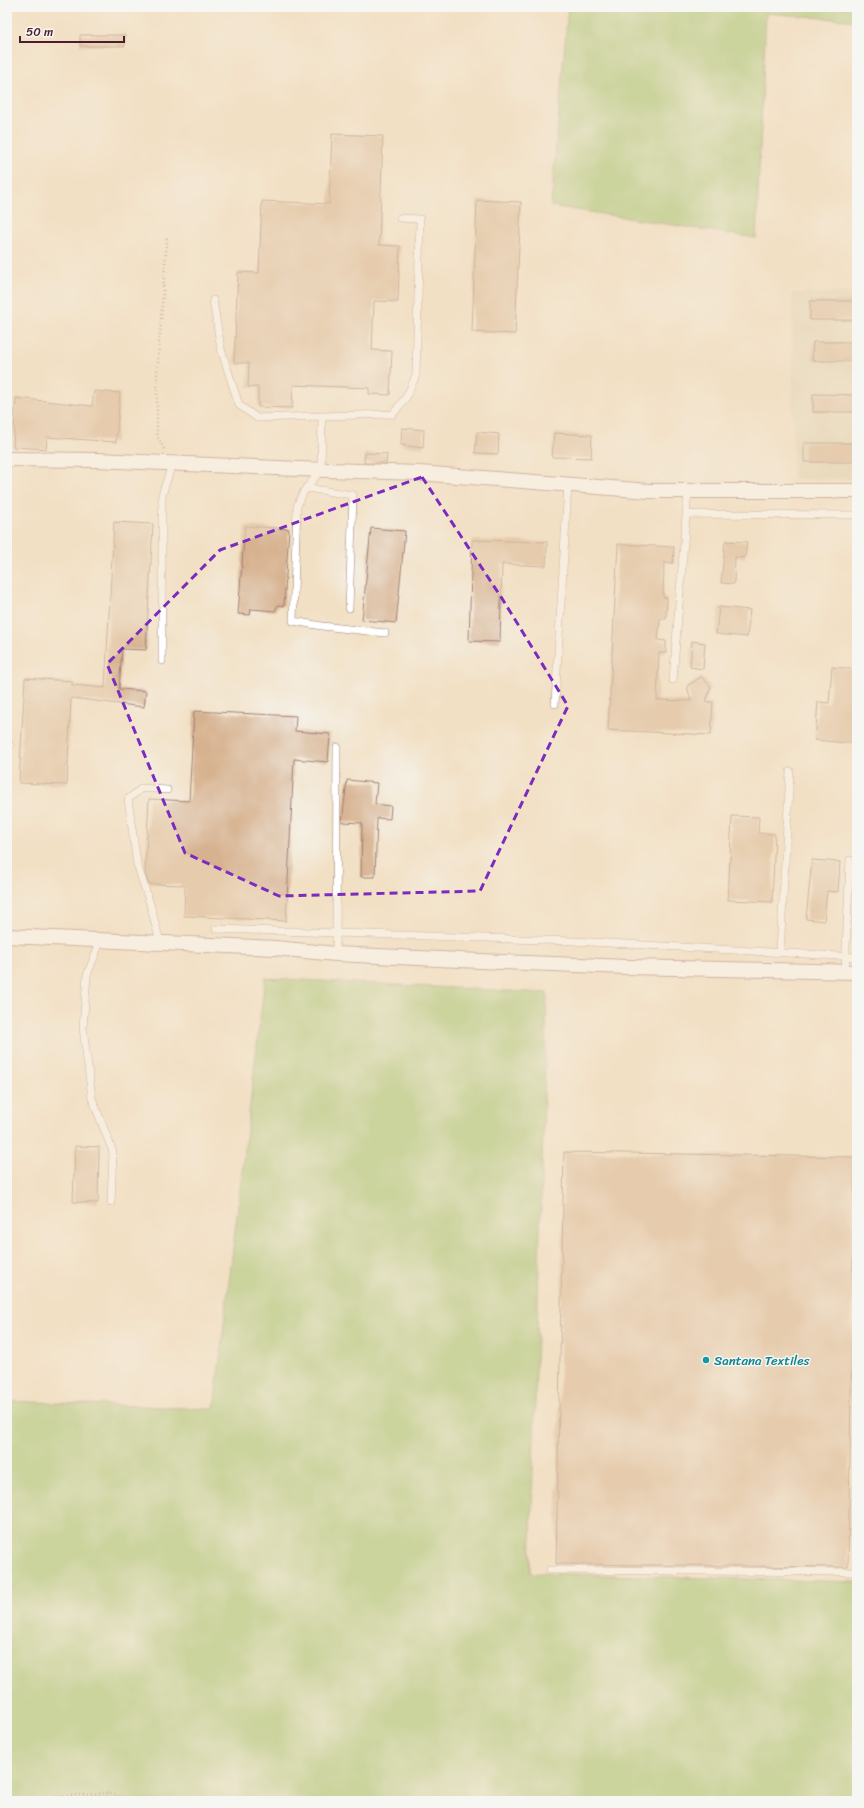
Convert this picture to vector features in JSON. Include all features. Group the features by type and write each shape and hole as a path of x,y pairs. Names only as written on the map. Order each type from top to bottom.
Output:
{"street":[{"path":"7,459 96,460 419,473 649,491 857,491"},
{"path":"7,936 160,942 275,948 336,954 627,967 851,972"}],"lane":[{"path":"213,300 221,349 239,405 257,418 393,414 407,396 416,375 420,219 400,218"},
{"path":"322,416 321,470 306,488 296,506 293,621 322,626 385,633"},
{"path":"162,661 162,495 172,464"},
{"path":"555,704 568,485"},
{"path":"306,488 354,495 349,608"},
{"path":"673,680 688,491"},
{"path":"686,514 857,515"},
{"path":"336,954 337,747"},
{"path":"780,952 790,771"},
{"path":"160,942 137,864 128,799 142,788 167,790"},
{"path":"850,860 845,957 851,972"},
{"path":"216,929 573,941 857,957"},
{"path":"101,940 87,975 83,1028 92,1098 113,1152 110,1202"},
{"path":"550,1570 857,1572"}],"path":[{"path":"167,237 158,374 157,436 172,464"},
{"path":"7,1800 110,1793 133,1801"}],"highlighted area":[{"path":"422,477 503,600 568,706 480,891 279,896 185,853 107,664 220,550"}],"shaded area":[{"path":"857,292 857,479 793,479 792,293"}],"green space":[{"path":"568,7 857,7 857,21 766,13 756,238 551,206"},
{"path":"265,978 547,993 530,1573 857,1582 857,1801 7,1801 7,1401 214,1409"}],"building":[{"path":"80,35 125,35 125,46 80,46"},
{"path":"332,134 383,136 379,245 400,246 398,302 374,301 372,350 392,351 390,395 369,394 369,388 293,385 292,408 258,407 258,387 248,387 249,363 234,363 238,272 259,273 262,201 329,204"},
{"path":"477,200 521,202 515,334 472,332"},
{"path":"810,301 857,301 857,320 810,320"},
{"path":"813,342 857,342 857,361 812,361"},
{"path":"94,391 120,393 116,442 47,437 46,449 13,447 16,398 92,406"},
{"path":"813,394 857,395 857,412 813,412"},
{"path":"402,428 424,430 423,448 401,445"},
{"path":"477,432 499,434 498,454 475,453"},
{"path":"554,433 592,435 591,458 552,457"},
{"path":"804,443 857,443 857,462 804,462"},
{"path":"365,453 387,454 386,463 364,463"},
{"path":"114,522 153,524 146,650 122,649 119,689 146,691 144,707 71,698 67,785 19,783 25,678 72,681 72,685 105,688"},
{"path":"245,526 289,529 284,606 278,605 275,611 251,609 250,615 238,614"},
{"path":"371,528 405,531 396,623 362,620"},
{"path":"472,540 547,542 546,566 502,564 500,642 469,641"},
{"path":"725,541 747,542 745,558 735,557 734,584 721,583"},
{"path":"618,544 674,547 673,563 664,563 663,597 667,598 666,619 660,619 658,640 666,641 666,653 659,653 657,700 691,701 687,686 701,677 711,686 706,702 713,702 711,735 608,730"},
{"path":"719,607 750,610 747,637 716,634"},
{"path":"692,641 705,643 703,669 690,667"},
{"path":"832,667 857,669 857,744 815,740 818,702 829,703"},
{"path":"194,711 296,716 295,731 330,734 328,762 294,759 286,921 184,916 185,885 149,884 145,873 149,799 189,801"},
{"path":"347,780 377,783 375,804 391,806 390,819 377,818 375,877 361,877 362,823 342,822"},
{"path":"732,816 759,817 758,833 775,834 772,902 728,900"},
{"path":"812,860 840,862 838,892 827,891 824,921 806,919"},
{"path":"75,1146 99,1147 98,1203 73,1202"},
{"name":"Santana Textiles","path":"564,1152 855,1157 848,1567 556,1564"}],"place":[{"name":"Santana Textiles","path":"706,1360"}]}
